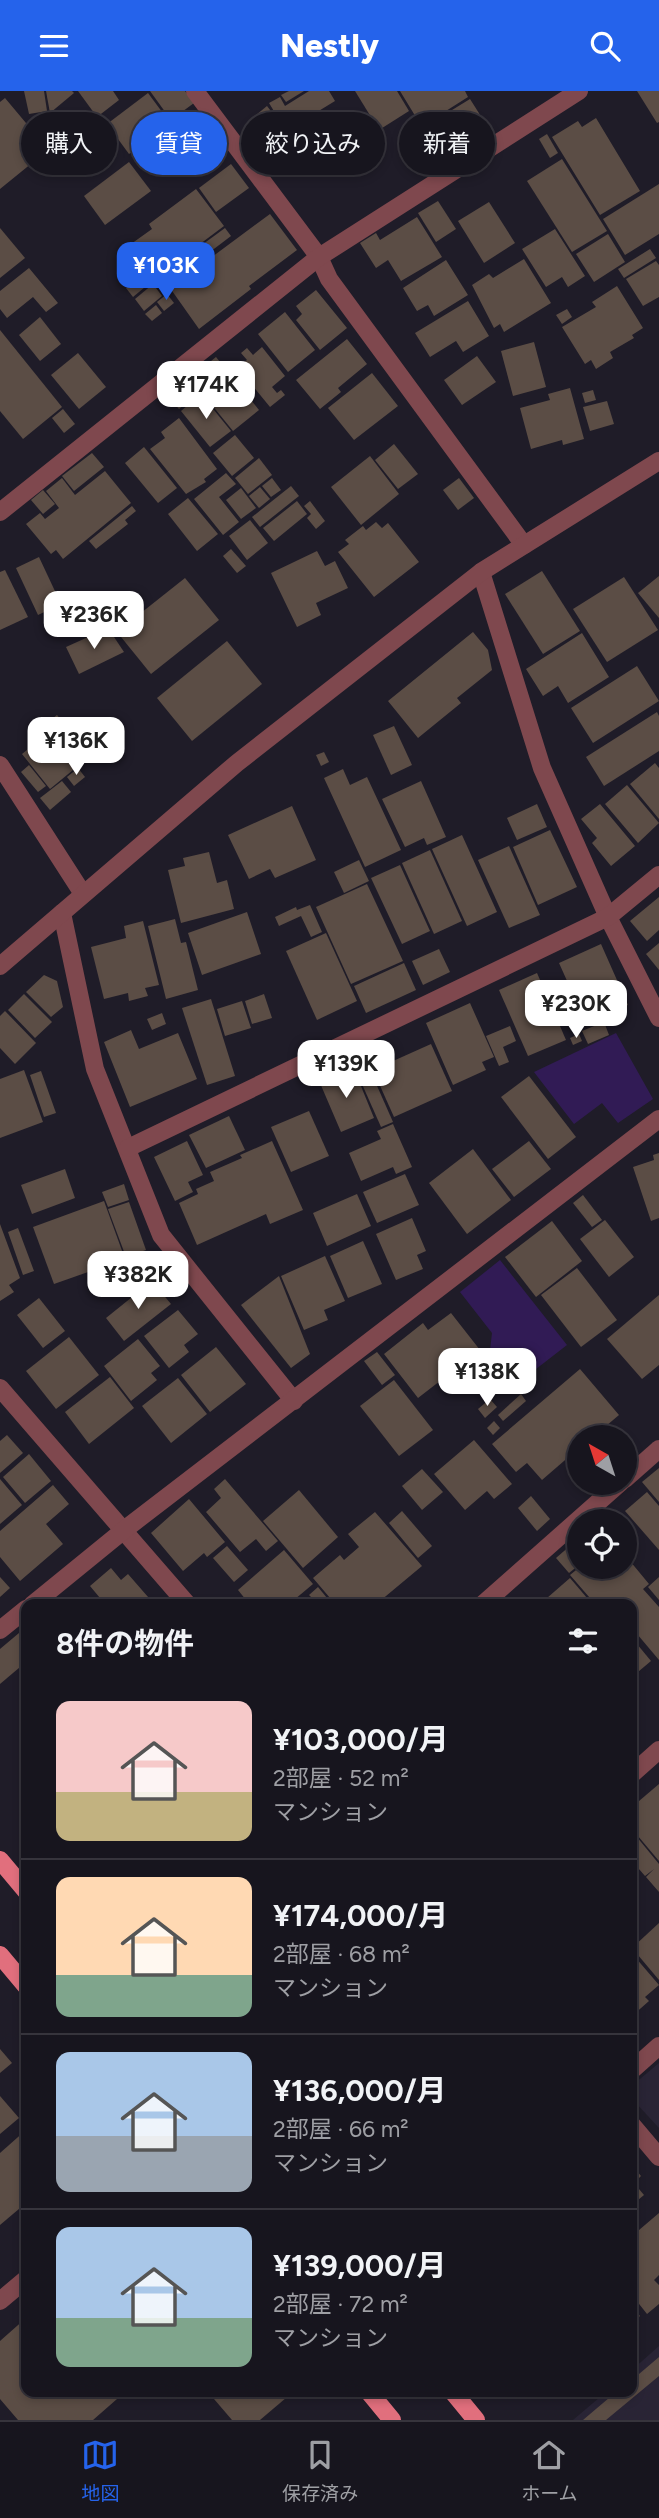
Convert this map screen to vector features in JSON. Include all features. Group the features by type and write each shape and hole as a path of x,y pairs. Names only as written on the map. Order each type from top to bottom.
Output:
{"main road":[{"path":"0,1860 21,1885"},
{"path":"0,1955 21,1980"},
{"path":"373,2397 393,2420"},
{"path":"457,2397 476,2420"}],"street":[{"path":"195,91 319,257 330,279 524,545"},
{"path":"0,512 319,257 579,91"},
{"path":"0,966 237,763 481,572 658,463"},
{"path":"481,572 542,768 608,918 659,1018"},
{"path":"0,765 83,894"},
{"path":"128,1148 608,918 659,875"},
{"path":"62,913 95,1069 161,1235 293,1401"},
{"path":"39,1599 124,1530 659,1119"},
{"path":"0,1388 183,1599"},
{"path":"637,1469 659,1449"},
{"path":"489,1599 607,1495"},
{"path":"0,1630 21,1613"},
{"path":"637,1770 659,1751"},
{"path":"637,2066 659,2046"},
{"path":"637,2131 659,2157"},
{"path":"0,2301 21,2283"}],"shaded area":[{"path":"616,1033 653,1099 618,1123 602,1103 574,1124 534,1072"},
{"path":"500,1260 567,1345 518,1383 490,1350 492,1333 460,1292"},
{"path":"659,2063 659,2128 637,2104 637,2081"},
{"path":"659,2346 659,2420 573,2420 600,2397 637,2397 637,2366"}],"building":[{"path":"24,91 44,91 47,111 29,112"},
{"path":"46,91 74,93 51,112"},
{"path":"78,91 113,91 119,100 103,112 93,112"},
{"path":"150,91 185,91 194,103 182,112 165,112"},
{"path":"289,91 304,91 286,102 281,95"},
{"path":"309,91 329,91 335,101 317,112 274,112 269,103 280,97 285,106"},
{"path":"355,91 397,91 409,111 399,112 399,117 385,126 385,112 368,112"},
{"path":"400,91 465,91 468,97 444,112 413,112"},
{"path":"637,91 659,91 659,122 657,123"},
{"path":"148,93 162,112 131,112 129,154 117,138 117,116"},
{"path":"5,98 21,117 21,172 0,189 0,102"},
{"path":"470,99 478,112 449,112"},
{"path":"267,106 272,112 260,112"},
{"path":"596,118 640,191 600,215 552,137 578,121 582,127"},
{"path":"547,134 558,153 550,158 539,139"},
{"path":"562,159 607,231 572,252 527,181"},
{"path":"129,162 131,175 139,175 151,191 105,225 84,196 112,175 117,175 117,171"},
{"path":"231,164 249,188 216,212 199,188 216,175 227,175 227,167"},
{"path":"659,184 659,234 625,255 603,219"},
{"path":"196,189 224,226 156,277 131,244 152,229 149,224"},
{"path":"438,201 456,229 436,242 418,213"},
{"path":"489,202 515,243 484,263 458,221"},
{"path":"270,214 297,250 199,329 170,288"},
{"path":"417,217 442,257 401,281 388,260 376,268 360,243 376,233 380,240"},
{"path":"0,228 25,258 0,278"},
{"path":"225,228 231,236 206,255 199,247"},
{"path":"555,229 585,276 568,287 562,277 546,287 522,249"},
{"path":"608,234 625,262 594,282 576,254"},
{"path":"650,249 656,258 624,278 618,269"},
{"path":"524,259 551,303 504,332 500,324 494,328 472,285 489,274 493,278"},
{"path":"446,260 468,295 434,316 428,305 417,311 403,288"},
{"path":"656,261 659,265 659,297 643,306 626,279"},
{"path":"29,268 58,303 46,312 33,297 7,318 0,309 0,291"},
{"path":"144,274 151,282 133,297 126,288"},
{"path":"153,284 162,296 144,311 135,299"},
{"path":"617,286 643,328 632,335 634,338 610,352 613,358 596,369 591,360 585,364 562,327 596,307 592,302"},
{"path":"316,290 347,328 320,350 296,320 302,314 296,306"},
{"path":"167,294 174,303 164,311 157,302"},
{"path":"468,301 489,336 463,352 456,341 430,357 415,333"},
{"path":"156,305 162,313 152,321 145,314"},
{"path":"567,309 572,317 562,324 556,315"},
{"path":"285,312 315,350 288,372 258,334"},
{"path":"40,317 61,344 40,361 19,335"},
{"path":"0,330 62,407 23,439 0,411"},
{"path":"347,339 367,364 338,388 341,392 320,409 296,380"},
{"path":"534,342 546,387 513,396 501,351"},
{"path":"262,347 285,376 272,387 277,393 281,390 285,395 270,407 237,367 247,360 241,353 247,348 253,355"},
{"path":"78,353 106,387 79,409 51,375"},
{"path":"477,356 496,382 462,405 444,380"},
{"path":"216,357 259,410 233,431 190,378"},
{"path":"372,373 398,406 354,440 328,408"},
{"path":"189,379 200,392 179,409 168,397"},
{"path":"570,388 584,439 563,445 562,440 531,449 520,408 550,400 548,394"},
{"path":"593,390 596,400 585,403 582,393"},
{"path":"201,394 231,431 210,447 181,411"},
{"path":"607,401 614,424 590,431 583,407"},
{"path":"63,409 75,424 64,433 52,418"},
{"path":"179,418 217,469 204,479 206,482 186,494 150,449 165,438 161,432"},
{"path":"235,435 254,458 232,476 213,453"},
{"path":"394,444 418,474 398,489 375,460"},
{"path":"144,447 177,488 158,503 125,463"},
{"path":"92,453 104,467 74,491 62,476"},
{"path":"370,456 399,494 361,525 331,487"},
{"path":"259,458 272,475 248,494 235,478"},
{"path":"105,471 131,503 63,559 56,550 51,554 26,524 40,513 45,519 59,508 46,491 62,478 75,495"},
{"path":"226,473 236,484 219,497 239,522 223,535 194,499"},
{"path":"272,478 281,490 271,497 262,486"},
{"path":"459,478 474,498 458,510 443,490"},
{"path":"291,486 299,496 260,527 252,517"},
{"path":"260,487 270,499 259,508 249,496"},
{"path":"241,488 256,508 241,519 226,500"},
{"path":"43,490 55,504 43,514 31,500"},
{"path":"188,498 218,534 197,551 168,514"},
{"path":"297,501 307,514 274,541 263,528"},
{"path":"310,501 325,521 316,529 307,518 311,514 304,506"},
{"path":"132,506 136,511 125,520 128,524 96,549 89,541"},
{"path":"250,520 268,543 247,560 229,536"},
{"path":"376,522 382,528 388,523 419,562 374,597 338,552 349,544 345,540 363,526 366,530"},
{"path":"231,549 246,566 237,573 223,556"},
{"path":"317,551 325,566 335,561 348,588 316,603 321,615 297,627 271,573"},
{"path":"39,557 61,604 38,615 16,568"},
{"path":"5,570 28,617 0,630 0,572"},
{"path":"542,571 580,631 543,654 505,594"},
{"path":"659,576 659,618 638,593"},
{"path":"624,577 658,630 607,662 573,609"},
{"path":"185,578 219,620 151,674 117,632"},
{"path":"81,599 86,610 74,615 69,604"},
{"path":"90,610 97,625 77,635 70,620"},
{"path":"108,628 124,652 79,674 66,647"},
{"path":"473,632 488,650 492,670 457,698 461,703 418,738 388,701"},
{"path":"582,633 609,677 568,703 558,686 543,696 526,669"},
{"path":"227,641 262,684 192,741 157,698"},
{"path":"637,666 659,701 593,743 571,708"},
{"path":"657,712 659,751 604,786 586,757"},
{"path":"57,715 90,756 50,789 22,754 44,736 38,730"},
{"path":"394,726 412,765 391,775 373,735"},
{"path":"324,752 329,762 321,766 316,755"},
{"path":"655,763 659,768 659,819 630,784"},
{"path":"29,765 46,786 38,792 21,772"},
{"path":"78,768 85,777 74,786 67,777"},
{"path":"343,769 350,785 367,777 401,850 365,867 324,778"},
{"path":"62,781 71,792 50,810 40,798"},
{"path":"421,781 446,837 427,845 424,838 405,847 382,799"},
{"path":"627,785 659,823 638,843 605,804"},
{"path":"537,804 547,827 517,840 507,818"},
{"path":"600,804 635,846 611,866 592,843 597,838 581,819"},
{"path":"292,806 316,860 275,878 270,869 249,879 228,835"},
{"path":"550,830 577,887 538,905 513,847"},
{"path":"462,835 497,912 467,926 432,849"},
{"path":"509,846 540,915 509,928 478,860"},
{"path":"430,850 462,921 434,934 402,863"},
{"path":"209,852 217,883 227,880 234,909 181,923 168,870 185,866 183,858"},
{"path":"359,860 369,881 344,893 334,872"},
{"path":"400,865 430,931 402,944 371,878"},
{"path":"367,884 403,961 351,984 316,907"},
{"path":"659,897 659,930 647,941 630,921"},
{"path":"310,905 322,932 311,937 301,916 279,926 275,917 296,907 297,910"},
{"path":"247,912 261,954 202,975 188,933"},
{"path":"175,919 181,943 186,942 198,990 166,999 148,926"},
{"path":"143,921 159,985 145,988 148,996 129,1001 128,993 104,999 91,947 126,938 124,926"},
{"path":"326,933 357,1001 317,1020 286,951"},
{"path":"659,943 659,970 646,954"},
{"path":"601,944 628,1005 591,1021 573,981 568,983 559,963"},
{"path":"439,949 450,972 423,985 412,961"},
{"path":"404,963 416,990 366,1013 354,986"},
{"path":"537,973 566,1040 528,1056 499,990"},
{"path":"44,975 57,981 63,1007 51,1017 26,992"},
{"path":"24,994 52,1022 35,1038 8,1010"},
{"path":"264,994 272,1018 252,1024 245,1001"},
{"path":"211,999 235,1076 207,1085 182,1008"},
{"path":"242,1001 251,1028 225,1036 217,1009"},
{"path":"470,1003 494,1057 482,1062 486,1070 453,1085 426,1023"},
{"path":"5,1011 36,1043 15,1064 0,1048 0,1016"},
{"path":"162,1013 166,1024 152,1030 147,1019"},
{"path":"604,1022 609,1035 588,1044 582,1031"},
{"path":"510,1026 516,1041 503,1047 509,1062 499,1066 486,1036"},
{"path":"131,1030 139,1049 178,1033 197,1079 130,1107 104,1042"},
{"path":"579,1034 582,1041 573,1045 570,1038"},
{"path":"431,1044 452,1091 394,1117 373,1070"},
{"path":"333,1068 339,1081 356,1074 374,1118 341,1132 317,1076"},
{"path":"24,1070 43,1122 0,1138 0,1079"},
{"path":"370,1070 393,1122 381,1127 358,1075"},
{"path":"41,1071 56,1113 44,1117 30,1075"},
{"path":"529,1076 576,1137 548,1159 501,1097"},
{"path":"309,1111 329,1156 291,1172 271,1127"},
{"path":"229,1116 245,1150 206,1168 189,1135"},
{"path":"393,1124 412,1167 396,1174 393,1167 361,1181 349,1153 381,1139 377,1131"},
{"path":"187,1141 203,1175 188,1182 193,1192 175,1201 154,1157"},
{"path":"272,1141 303,1210 270,1224 266,1214 197,1245 179,1203 198,1194 196,1189 214,1181 210,1172"},
{"path":"529,1141 551,1169 514,1197 492,1169"},
{"path":"473,1149 511,1200 467,1234 429,1183"},
{"path":"659,1153 659,1218 651,1221 633,1167 654,1160 653,1155"},
{"path":"65,1169 75,1198 32,1214 21,1185"},
{"path":"405,1174 419,1205 377,1223 363,1192"},
{"path":"124,1184 129,1200 108,1207 102,1192"},
{"path":"357,1194 371,1226 327,1246 313,1213"},
{"path":"583,1195 602,1220 592,1227 573,1203"},
{"path":"104,1201 125,1259 54,1284 33,1227"},
{"path":"129,1202 146,1250 126,1257 108,1209"},
{"path":"412,1218 426,1251 417,1255 423,1269 396,1280 376,1234"},
{"path":"605,1220 634,1257 609,1277 580,1239"},
{"path":"552,1221 582,1261 536,1297 505,1257"},
{"path":"0,1224 20,1278 9,1285 14,1292 0,1301"},
{"path":"18,1228 34,1271 23,1275 8,1232"},
{"path":"363,1241 382,1284 348,1298 330,1256"},
{"path":"325,1256 345,1301 324,1310 328,1320 304,1330 281,1276"},
{"path":"577,1268 617,1320 581,1347 541,1295"},
{"path":"279,1276 310,1354 291,1368 241,1305"},
{"path":"152,1281 171,1304 124,1341 106,1318"},
{"path":"659,1295 659,1365 642,1379 607,1339"},
{"path":"39,1298 65,1331 43,1348 17,1315"},
{"path":"178,1310 198,1334 184,1345 189,1352 169,1368 144,1336"},
{"path":"451,1313 480,1350 418,1398 384,1354 423,1323 428,1330"},
{"path":"69,1337 99,1375 56,1409 26,1371"},
{"path":"138,1339 160,1366 151,1373 157,1380 131,1401 104,1366"},
{"path":"216,1347 246,1384 210,1412 181,1375"},
{"path":"377,1352 395,1375 382,1385 364,1361"},
{"path":"580,1369 619,1415 607,1425 567,1425 567,1458 542,1480 527,1463 516,1472 492,1444"},
{"path":"110,1377 134,1408 89,1444 65,1412"},
{"path":"178,1378 207,1414 171,1443 142,1406"},
{"path":"394,1380 433,1430 399,1456 360,1406"},
{"path":"521,1394 526,1401 503,1421 498,1415"},
{"path":"490,1399 497,1407 485,1418 478,1409"},
{"path":"494,1421 500,1428 493,1435 487,1428"},
{"path":"7,1435 23,1453 0,1473 0,1441"},
{"path":"474,1440 512,1484 494,1499 487,1491 465,1510 434,1474"},
{"path":"29,1454 51,1481 25,1503 3,1477"},
{"path":"659,1468 659,1502 642,1482"},
{"path":"422,1469 443,1492 422,1510 402,1486"},
{"path":"0,1479 22,1505 0,1524"},
{"path":"225,1479 278,1541 266,1551 256,1539 240,1552 206,1512 221,1498 214,1489"},
{"path":"53,1485 69,1504 46,1524 63,1544 20,1581 0,1557 0,1531"},
{"path":"299,1490 338,1537 303,1568 263,1521"},
{"path":"647,1492 659,1506 659,1550 637,1525 637,1509 627,1509"},
{"path":"531,1496 550,1519 537,1531 518,1508"},
{"path":"189,1499 225,1542 207,1557 204,1553 183,1571 151,1533"},
{"path":"402,1511 432,1546 418,1558 389,1523"},
{"path":"375,1512 422,1566 382,1599 331,1599 313,1578 340,1555 344,1560 359,1547 348,1534"},
{"path":"227,1546 248,1570 234,1582 213,1558"},
{"path":"567,1548 567,1571 556,1558"},
{"path":"284,1550 313,1584 295,1599 245,1599 238,1590"},
{"path":"111,1568 121,1580 128,1574 150,1599 99,1599 90,1586"},
{"path":"637,1570 649,1584 643,1589 659,1607 659,1660 637,1634 637,1599 591,1599 573,1579 637,1579"},
{"path":"0,1577 10,1588 0,1597"},
{"path":"659,1577 659,1600 648,1587"},
{"path":"571,1579 588,1599 546,1599"},
{"path":"318,1587 327,1598 313,1599 309,1595"},
{"path":"19,1633 21,1635 21,1666 0,1684 0,1649"},
{"path":"637,1644 651,1661 637,1673"},
{"path":"659,1784 659,1861 637,1835 637,1803"},
{"path":"637,1837 659,1864 659,1892 646,1877 654,1869 645,1876 637,1867"},
{"path":"659,1923 659,1980 637,1954 637,1943"},
{"path":"637,1959 659,1985 645,1997 649,2001 637,2012"},
{"path":"0,2049 12,2063 0,2073"},
{"path":"0,2096 19,2118 0,2134"},
{"path":"21,2134 21,2207 0,2225 0,2153"},
{"path":"637,2187 644,2195 637,2201"},
{"path":"659,2213 659,2275 654,2280 659,2285 659,2304 647,2314 637,2301 637,2232"},
{"path":"21,2322 21,2397 117,2399 93,2420 18,2420 0,2399 0,2341"},
{"path":"659,2357 659,2376 637,2394 637,2376"},
{"path":"212,2397 287,2397 260,2420 232,2420"},
{"path":"610,2397 634,2397 606,2420 583,2420"}]}
